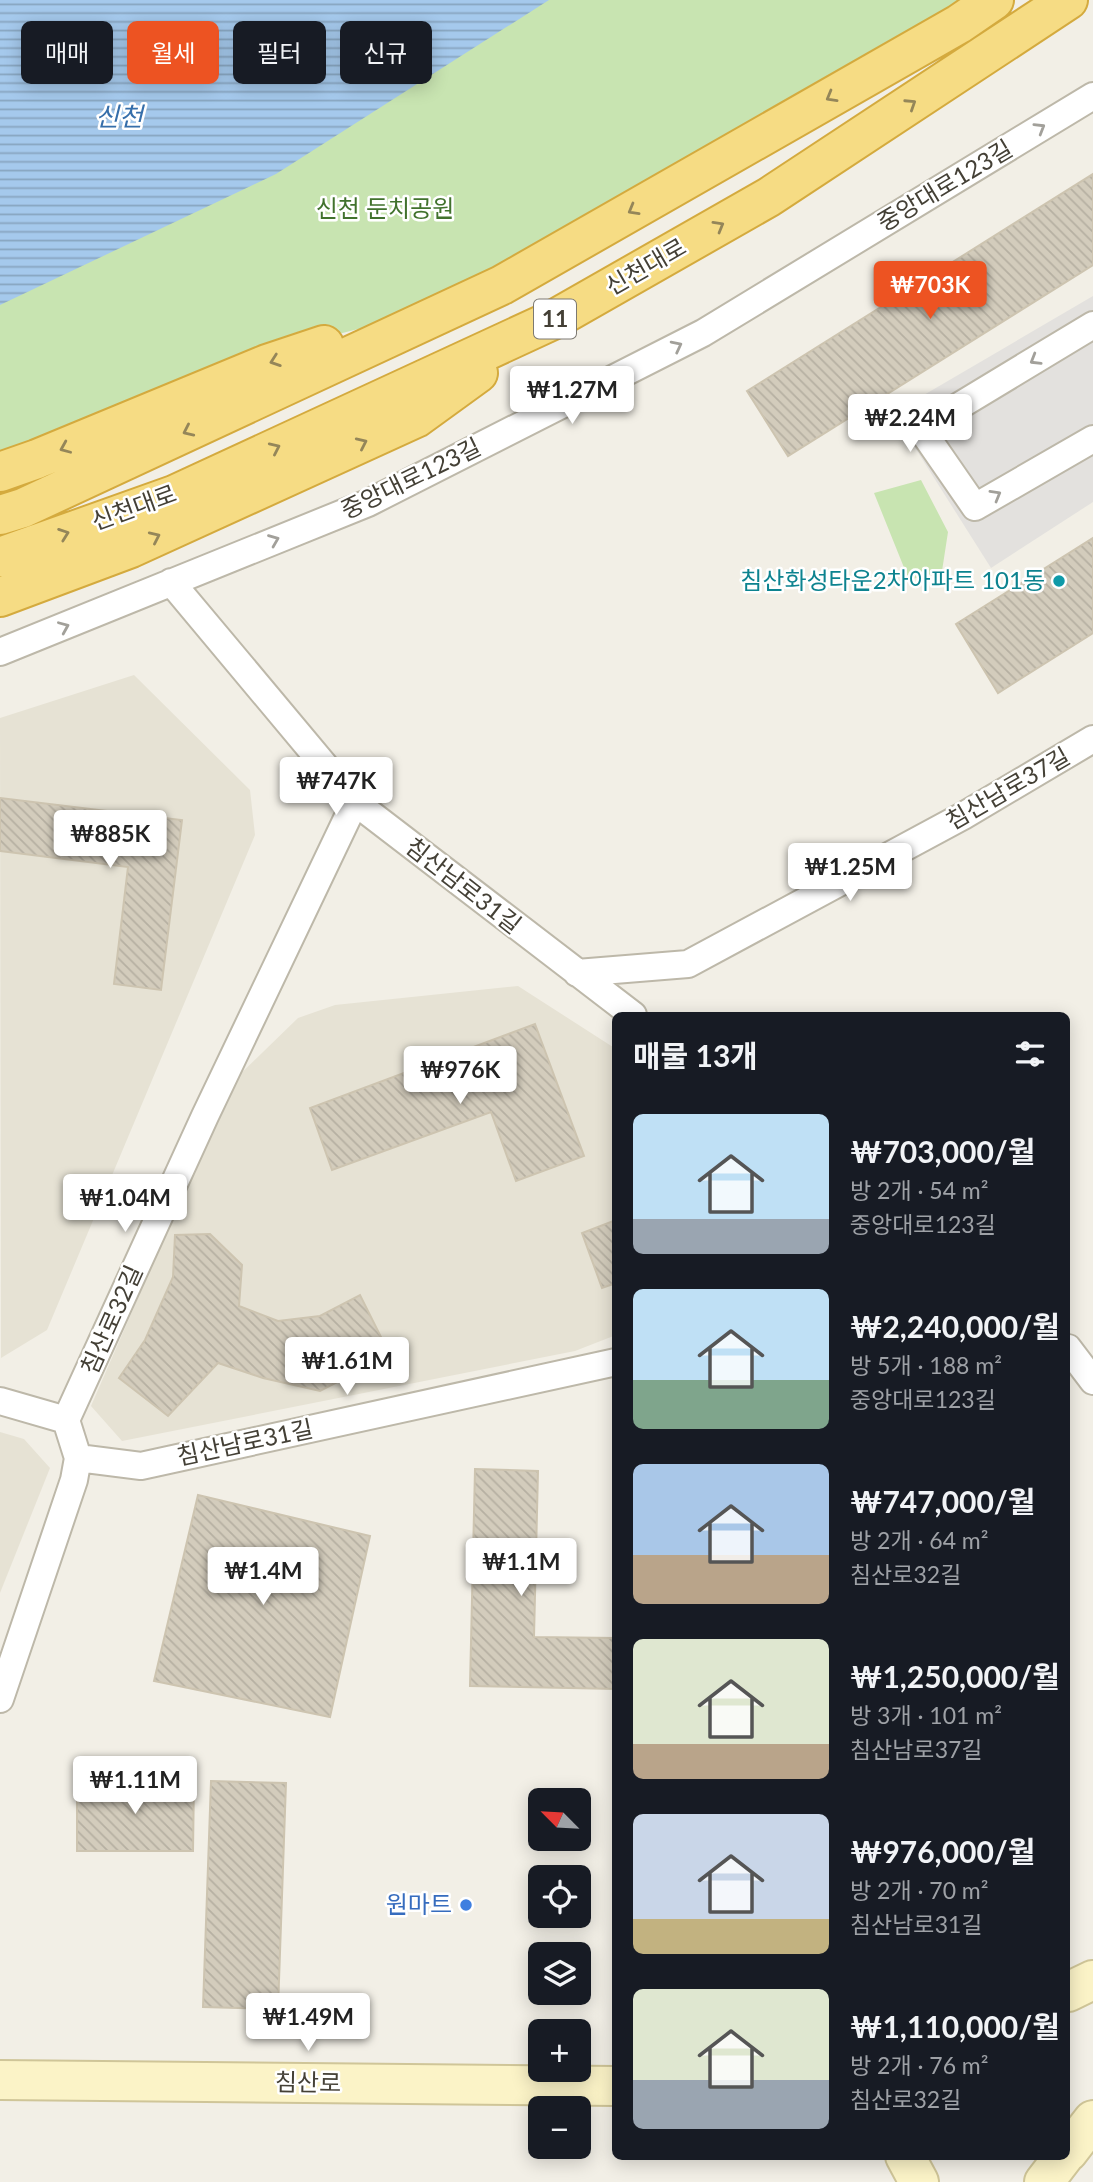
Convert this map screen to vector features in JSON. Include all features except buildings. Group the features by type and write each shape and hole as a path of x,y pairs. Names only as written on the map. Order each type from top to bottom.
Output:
{"highway":[{"name":"신천대로","path":"0,515 36,502 502,285 959,24 994,0"},
{"name":"신천대로","path":"0,557 174,495 555,319 769,197 1068,0"},
{"path":"0,472 267,364 502,285"},
{"path":"0,597 131,548 416,418 555,319"}],"main road":[{"path":"1070,1991 1093,1980"},
{"name":"침산로","path":"0,2080 612,2086"},
{"path":"1070,2106 1093,2108"},
{"path":"1070,2149 1093,2120"},
{"path":"907,2160 919,2182"},
{"path":"1044,2182 1061,2160"}],"street":[{"name":"중앙대로123길","path":"0,652 368,503 703,333 1093,96"},
{"path":"1093,325 921,429 975,507 1093,439"},
{"name":"침산남로31길","path":"172,582 355,802 629,1012"},
{"name":"침산남로37길","path":"577,973 688,964 964,816 1093,740"},
{"name":"침산로32길","path":"66,1420 205,1116 355,802"},
{"path":"1070,1352 1093,1381"},
{"name":"침산남로31길","path":"78,1458 141,1466 612,1363"},
{"path":"0,1401 66,1420 78,1458 74,1480 0,1699"}],"shaded area":[{"path":"1093,296 1093,502 991,568 893,413"},
{"path":"134,675 250,790 255,835 47,1330 1,1358 0,718"},
{"path":"518,986 612,1046 612,1337 575,1351 122,1441 91,1406 232,1082 298,1018 335,1005"},
{"path":"0,1432 24,1439 50,1468 0,1593"}],"green space":[{"name":"신천 둔치공원","path":"539,0 974,0 421,313 217,365 0,466 0,300 388,84 432,84 432,60"},
{"path":"921,480 948,532 942,571 909,580 874,493"}],"water":[{"name":"신천","path":"0,0 549,0 432,75 432,21 340,21 340,84 417,84 276,174 0,305"}],"place":[{"name":"침산화성타운2차아파트 101동","path":"1059,581"},
{"name":"원마트","path":"466,1905"}]}
